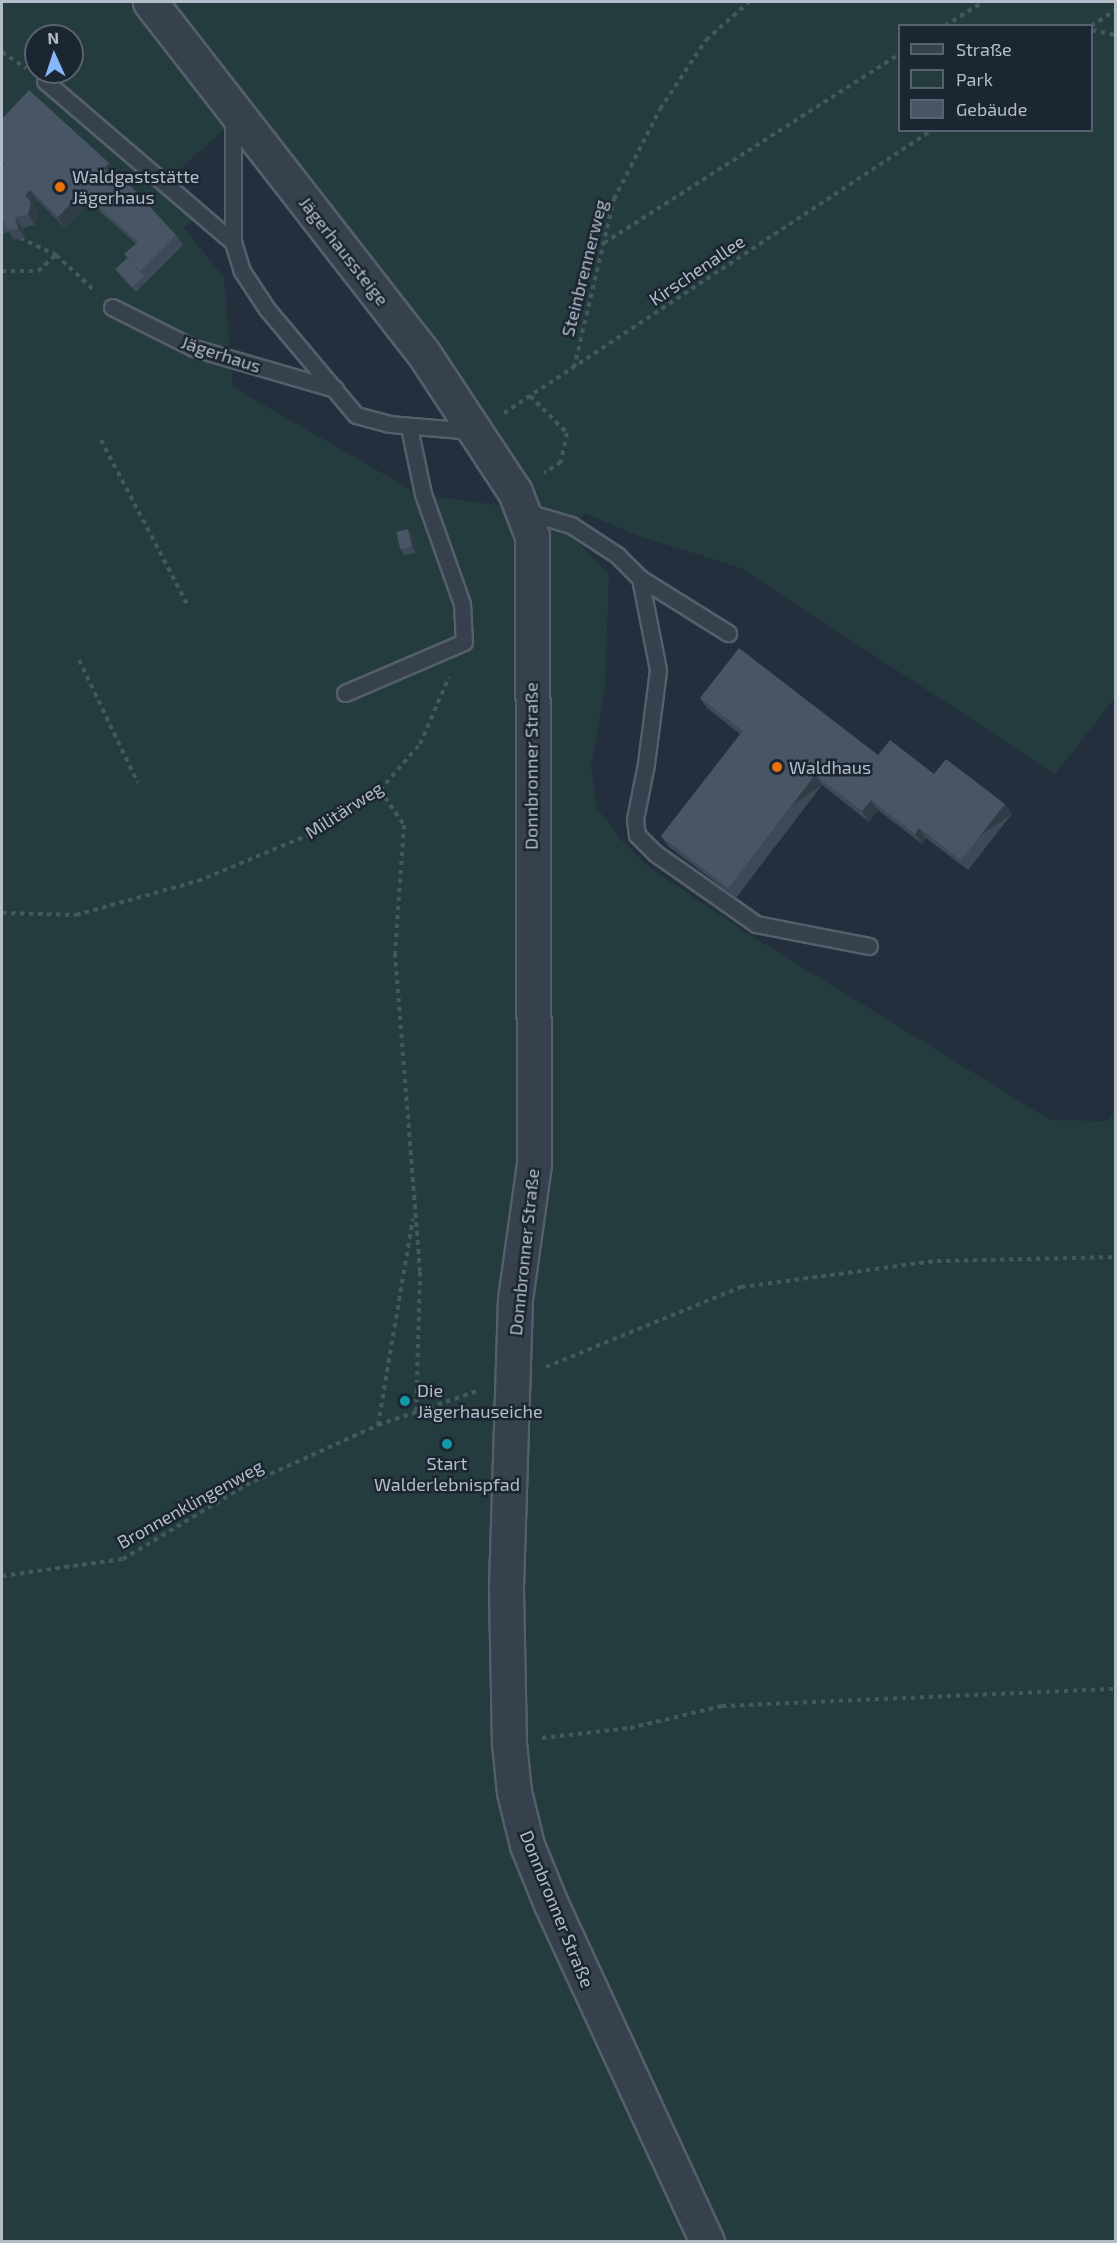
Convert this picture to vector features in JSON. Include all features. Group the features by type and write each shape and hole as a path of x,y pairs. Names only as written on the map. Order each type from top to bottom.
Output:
{"street":[{"name":"Jägerhaussteige","path":"150,2 422,351 515,492 523,511"},
{"name":"Donnbronner Straße","path":"523,511 532,536 534,1164 515,1299 506,1589 508,1743 514,1792 531,1855 707,2241"}],"lane":[{"path":"49,84 233,242"},
{"path":"233,111 233,242 242,271 267,309 356,415 408,427 476,431"},
{"name":"Jägerhaus","path":"112,307 194,348 335,389"},
{"path":"345,693 464,642 462,604 423,494 408,427"},
{"path":"523,511 571,525 617,555 640,578 728,633"},
{"path":"640,578 658,670 646,764 635,819 637,835 655,853 756,924 869,946"}],"path":[{"name":"Steinbrennerweg","path":"574,368 615,199 660,109 706,40 748,2"},
{"path":"948,24 983,2"},
{"path":"1093,25 1116,10"},
{"path":"1093,30 1116,35"},
{"path":"603,243 898,55"},
{"name":"Kirschenallee","path":"476,431 930,132"},
{"path":"20,238 56,255 112,307"},
{"path":"2,271 38,271 56,255"},
{"path":"530,396 567,433 561,462 546,472"},
{"path":"100,440 188,606"},
{"name":"Militärweg","path":"2,913 76,915 198,881 318,831 380,790 420,744 464,642"},
{"path":"79,660 138,783"},
{"path":"380,790 404,825 395,953 420,1272 416,1412"},
{"path":"378,1425 414,1212"},
{"name":"Bronnenklingenweg","path":"2,1576 123,1559 246,1485 378,1425 589,1352 741,1287 937,1261 1116,1257"},
{"path":"508,1743 630,1728 722,1706 1116,1689"}],"green space":[{"path":"2,2 1115,2 1115,698 1055,774 741,568 633,534 585,513 571,535 609,575 605,687 591,767 597,808 620,839 650,868 747,933 1050,1120 1108,1121 1115,1111 1115,2241 2,2242","holes":["223,130 323,244 481,457 506,506 420,495 233,387 224,278 184,228 204,212 172,177"]}],"building":[{"name":"Waldgaststätte Jägerhaus","path":"29,90 109,163 104,168 122,187 127,182 176,235 140,271 124,254 138,242 82,192 58,217 30,190 25,195 31,202 28,214 15,218 18,228 7,230 4,221 2,222 2,168 5,164 2,162 2,119"},
{"path":"127,258 144,276 132,287 115,269"},
{"path":"408,529 412,547 400,549 396,532"},
{"path":"739,648 878,755 890,740 934,774 946,759 1005,804 961,860 919,828 915,834 871,800 862,811 815,775 728,888 661,836 743,731 700,698"}],"place":[{"name":"Waldgaststätte Jägerhaus","path":"60,187"},
{"name":"Waldhaus","path":"777,767"},
{"name":"Die Jägerhauseiche","path":"405,1401"},
{"name":"Start Walderlebnispfad","path":"447,1444"}]}
